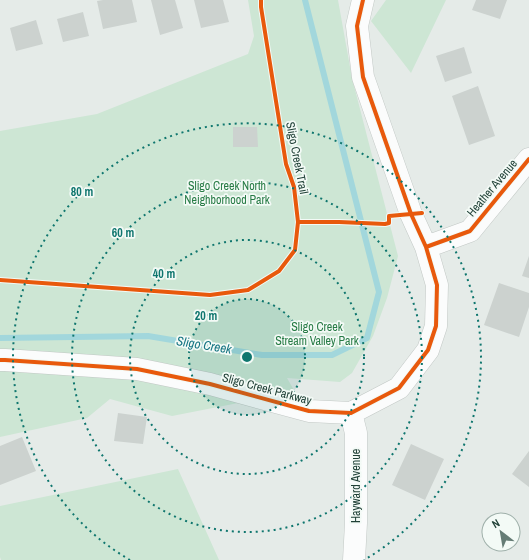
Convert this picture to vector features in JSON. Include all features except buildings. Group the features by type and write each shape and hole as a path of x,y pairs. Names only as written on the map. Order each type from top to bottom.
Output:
{"street":[{"path":"351,414 398,388 428,350 436,326 437,285 426,247 411,214 363,77 356,26 363,0"},
{"name":"Heather Avenue","path":"426,247 470,231 529,160"},
{"name":"Sligo Creek Parkway","path":"0,360 137,369 210,384 309,411 351,414"},
{"name":"Hayward Avenue","path":"351,414 356,434 356,523 354,560"}],"green space":[{"path":"248,0 338,0 352,78 398,256 387,298 373,336 352,373 340,382 287,378 295,392 172,416 110,399 87,418 0,437 0,131 97,114 248,54 254,36"},
{"path":"386,0 446,0 411,73 371,21"},
{"path":"178,469 219,560 1,560 0,506"}],"waterway":[{"name":"Sligo Creek","path":"0,338 148,336 262,355 332,355 367,338 379,292 305,0"}],"cycle path":[{"name":"Sligo Creek Trail","path":"0,280 210,295 248,290 279,271 295,250 298,222 294,187 286,164 261,0"},
{"path":"0,360 137,369 210,384 309,411 351,413 399,388 428,350 436,326 437,285 426,247 411,214 363,77 357,26 363,0"},
{"path":"426,247 470,231 529,159"},
{"path":"298,222 385,224 389,223 389,216 422,213"}],"park label":[{"name":"Sligo Creek North Neighborhood Park","path":"227,193"},
{"name":"Sligo Creek Stream Valley Park","path":"317,334"}]}
